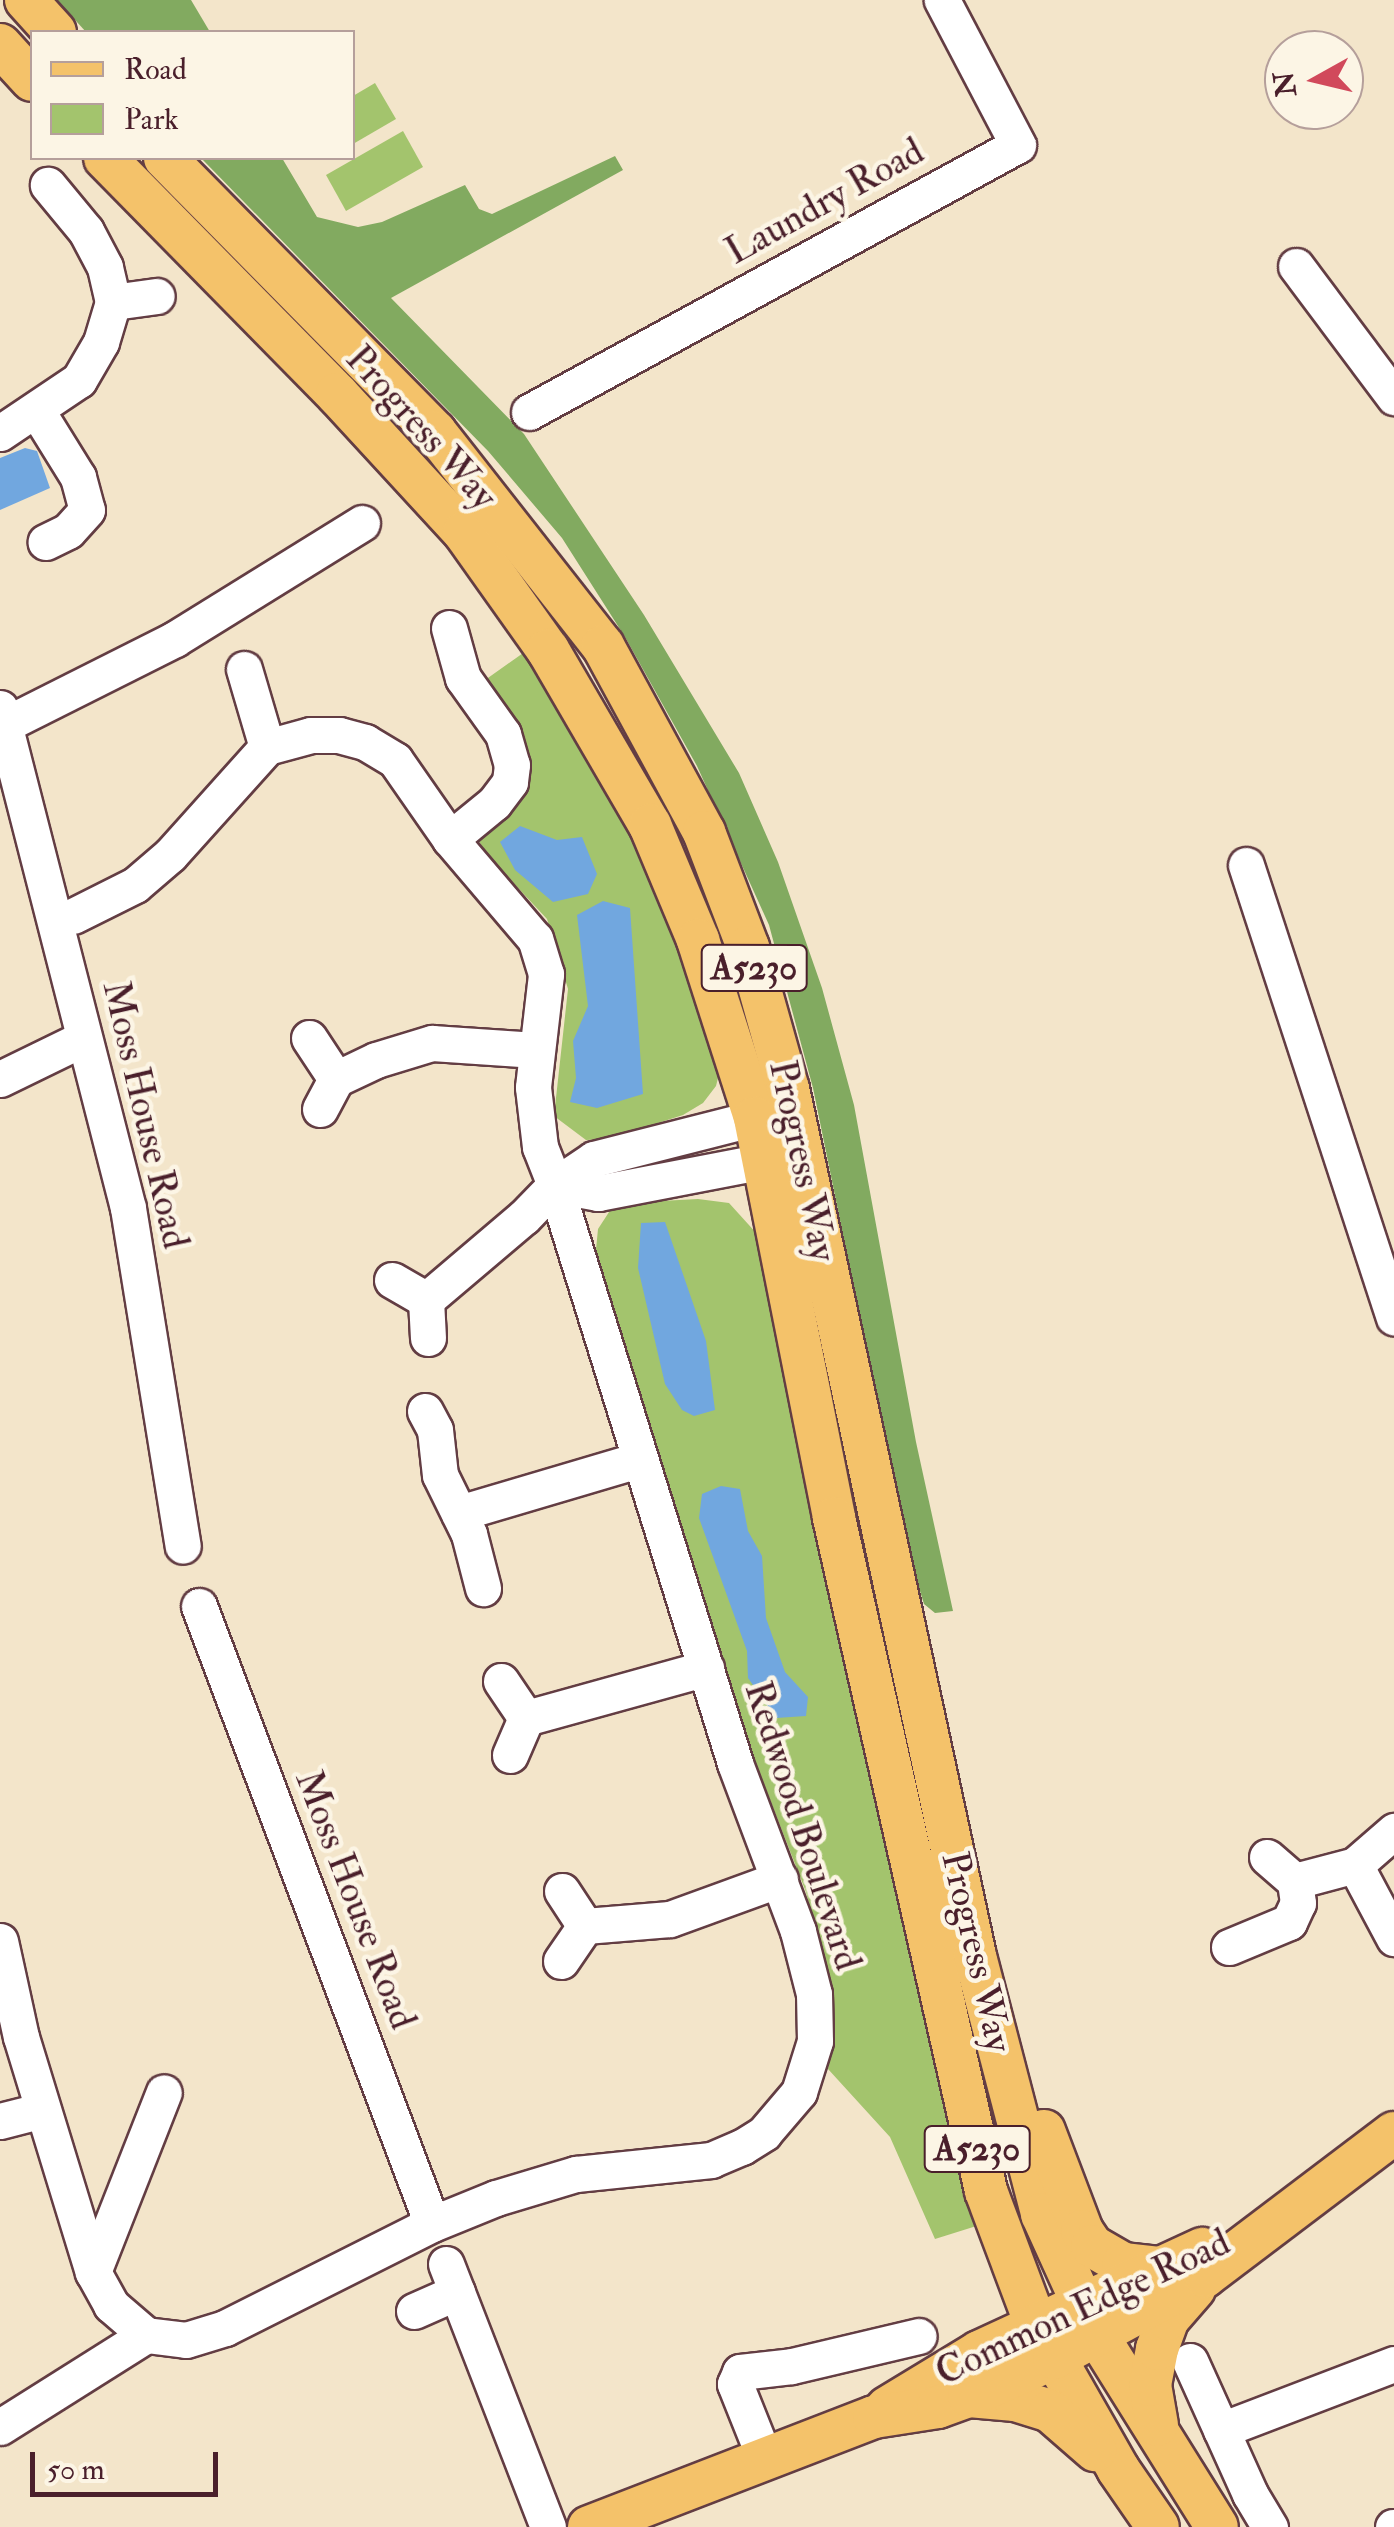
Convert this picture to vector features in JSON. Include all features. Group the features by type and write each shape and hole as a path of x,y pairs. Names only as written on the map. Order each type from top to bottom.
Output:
{"main road":[{"path":"26,0 52,30"},
{"path":"0,45 30,78"},
{"name":"Progress Way","path":"106,160 337,394 464,532 548,650 650,824 698,940 767,1151 1042,2214 1088,2319"},
{"name":"Progress Way","path":"166,160 435,432 603,646 704,832 726,890 723,927 772,1092 767,1151 834,1518 971,2130 986,2191 1045,2342"},
{"path":"995,2038 1026,2083 1082,2231 1092,2246 1122,2264 1159,2268"},
{"name":"Common Edge Road","path":"1088,2319 1205,2276 1394,2134"},
{"name":"Common Edge Road","path":"589,2527 874,2417 938,2407 970,2396 1159,2268 1296,2208"},
{"path":"1170,2458 1153,2414 1154,2367 1168,2319 1205,2276"},
{"name":"A5230","path":"1088,2319 1170,2458 1217,2527"},
{"name":"Common Edge Road","path":"874,2417 928,2380 1045,2342"},
{"name":"A5230","path":"1045,2342 1118,2469 1158,2527"},
{"path":"970,2396 1015,2400 1050,2411 1118,2469"}],"street":[{"name":"Laundry Road","path":"530,412 1018,145 942,0"},
{"path":"0,433 79,380 101,342 113,302 105,267 86,231 48,186"},
{"path":"1296,266 1394,397"},
{"path":"113,302 157,296"},
{"path":"37,411 78,477 87,510 68,531 46,542"},
{"path":"2,716 175,639 362,523"},
{"path":"450,628 463,678 503,734 512,765 510,782 494,803 450,839"},
{"path":"73,916 135,885 170,855 266,747 244,668"},
{"name":"Moss House Road","path":"2,716 130,1217 183,1546"},
{"name":"Redwood Boulevard","path":"146,2334 186,2340 225,2328 432,2224 545,2181 711,2160 764,2133 799,2092 816,2041 814,1994 780,1880 734,1763 535,1122 543,956 521,920 450,839 395,760 381,748 339,736 311,735 266,747"},
{"path":"1246,866 1394,1317"},
{"path":"0,1079 84,1038"},
{"path":"309,1038 328,1094 376,1060 432,1042 536,1050"},
{"path":"556,1184 598,1193 767,1151"},
{"path":"426,1300 524,1218 556,1184 594,1159 767,1151"},
{"path":"392,1280 426,1300"},
{"path":"426,1300 428,1338"},
{"path":"425,1412 435,1430 440,1475 460,1513 483,1588"},
{"path":"460,1513 638,1460"},
{"name":"Moss House Road","path":"199,1606 432,2224"},
{"path":"526,1718 706,1668"},
{"path":"501,1681 526,1718"},
{"path":"510,1756 526,1718"},
{"path":"1295,1881 1354,1865 1394,1831"},
{"path":"1229,1947 1289,1922 1298,1903 1295,1881 1267,1857"},
{"path":"1354,1865 1394,1938"},
{"path":"585,1926 670,1919 780,1880"},
{"path":"562,1891 585,1926"},
{"path":"561,1961 585,1926"},
{"path":"0,1941 21,2037 93,2272 112,2305 146,2334 0,2427"},
{"path":"93,2272 164,2092"},
{"path":"0,2121 44,2110"},
{"path":"414,2311 451,2278 548,2527"},
{"path":"765,2459 734,2384 740,2372 806,2364 919,2336"},
{"path":"1190,2360 1220,2430 1270,2527"},
{"path":"1220,2430 1394,2364"}],"green space":[{"path":"57,0 191,0 209,30 84,30"},
{"path":"375,83 396,119 355,143 355,95"},
{"path":"403,131 423,167 346,211 326,175"},
{"path":"615,156 623,170 391,298 524,434 644,615 739,773 778,862 822,988 854,1105 916,1442 953,1611 935,1613 924,1604 907,1549 813,1088 769,925 697,766 625,637 562,538 488,451 203,160 283,160 317,217 358,227 382,222 465,185 479,209 492,214"},
{"path":"526,651 639,843 722,1062 716,1086 703,1103 683,1115 608,1139 586,1140 554,1116 568,989 547,919 489,857 469,826 510,782 471,690"},
{"path":"698,1199 729,1203 758,1235 986,2223 935,2239 890,2137 828,2069 834,2008 806,1892 737,1715 595,1260 598,1229 611,1209 642,1202"}],"water":[{"path":"25,448 37,451 50,488 0,510 0,458"},
{"path":"520,826 557,840 582,837 597,874 588,894 553,902 515,870 500,842"},
{"path":"603,901 630,908 643,1094 597,1108 570,1102 576,1078 573,1041 588,1006 577,915"},
{"path":"665,1222 706,1341 715,1410 694,1416 682,1410 665,1384 638,1268 641,1223"},
{"path":"721,1486 740,1489 748,1531 762,1556 766,1618 785,1672 808,1697 806,1716 776,1718 748,1678 747,1651 699,1518 702,1494"}]}
